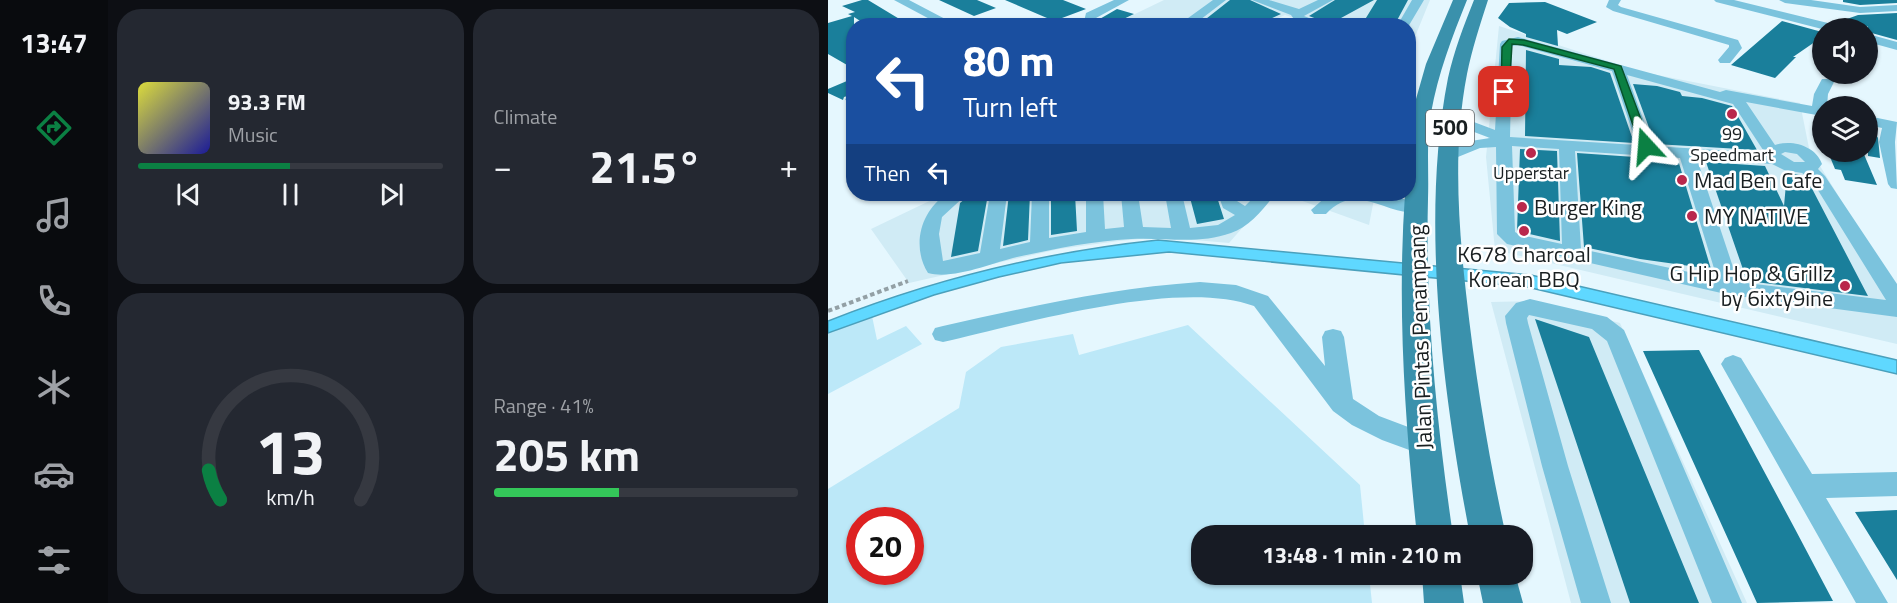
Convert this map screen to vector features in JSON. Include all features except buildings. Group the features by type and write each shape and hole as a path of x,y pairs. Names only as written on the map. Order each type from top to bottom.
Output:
{"main road":[{"name":"Jalan Pintas Penampang","path":"1416,126 1439,51 1460,0"},
{"name":"Jalan Pintas Penampang","path":"1481,0 1461,61 1450,118 1448,156 1450,274 1461,385 1486,525"},
{"name":"Jalan Pintas Penampang","path":"1414,201 1414,271 1423,444 1434,525"},
{"path":"1442,585 1444,603"}],"street":[{"path":"900,0 937,18"},
{"path":"1090,18 1094,13 1123,0"},
{"path":"1198,18 1220,0"},
{"path":"1258,0 1298,13 1327,0"},
{"path":"1408,18 1418,0"},
{"path":"1615,0 1612,7 1617,9 1734,44 1736,48 1725,60"},
{"path":"1720,0 1812,23"},
{"path":"1785,0 1868,11 1897,8"},
{"path":"1298,13 1298,18"},
{"path":"1878,41 1897,46"},
{"path":"1773,156 1738,101 1524,43 1509,42 1506,47 1503,138 1506,234 1514,240 1730,288 1897,309"},
{"path":"1618,68 1646,146"},
{"path":"1689,88 1696,87 1812,110"},
{"path":"1450,118 1503,138 1567,145 1773,156 1782,147 1802,151 1815,161 1811,167 1806,168 1816,176 1897,300"},
{"path":"1878,124 1894,127 1887,142 1897,184"},
{"path":"1448,156 1477,144 1503,138 1773,156"},
{"path":"1567,145 1572,253"},
{"path":"1687,153 1730,288"},
{"path":"948,201 939,207 932,218 927,236 935,268 952,267 1096,236 1134,232 1182,234 1221,230 1241,222 1259,201"},
{"path":"989,258 997,201"},
{"path":"1039,247 1040,201"},
{"path":"1094,201 1096,236"},
{"path":"1130,201 1134,232"},
{"path":"1175,201 1182,234"},
{"path":"1228,201 1229,204 1247,214"},
{"path":"1320,210 1328,201"},
{"path":"1386,201 1414,207"},
{"path":"943,334 1132,295 1176,291 1237,292 1255,296 1351,413 1375,426 1423,444"},
{"path":"1596,603 1555,466 1517,323 1516,316 1523,308 1530,307 1599,323 1617,336 1727,603"},
{"path":"1333,337 1342,404"},
{"path":"1733,364 1873,603"},
{"path":"1803,486 1897,484"}],"path":[{"path":"828,311 908,281"}],"shaded area":[{"path":"1164,0 1430,0 1416,34 1416,18 1294,18 1285,15 1278,18 1127,18"},
{"path":"1499,26 1642,72 1800,103 1812,153 1812,162 1818,162 1897,291 1897,344 1495,250 1486,157"},
{"path":"929,201 1266,201 1229,243 1160,237 1119,241 1059,249 909,283 871,229"},
{"path":"1302,201 1374,201 1369,225"},
{"path":"1535,301 1620,323 1747,603 1571,603 1491,302"},
{"path":"872,316 877,340 906,326 922,344 828,394 828,333"},
{"path":"1188,325 1360,485 1364,525 1191,525 1191,585 1370,585 1372,603 828,603 828,489 959,408 966,372 1001,347 1073,334 1079,355"}],"water":[{"path":"1158,240 1531,275 1897,360 1897,374 1527,287 1169,252 1061,263 999,277 934,295 828,333 828,321 949,280 1031,260"}],"place":[{"name":"99 Speedmart","path":"1732,114"},
{"name":"Upperstar","path":"1531,153"},
{"name":"Mad Ben Cafe","path":"1682,180"},
{"name":"Burger King","path":"1522,207"},
{"name":"MY NATIVE","path":"1692,216"},
{"name":"K678 Charcoal Korean BBQ","path":"1524,231"},
{"name":"G Hip Hop & Grillz by 6ixty9ine","path":"1845,286"}],"route":[{"path":"1504,92 1506,44 1513,41 1618,68 1646,146"}]}
